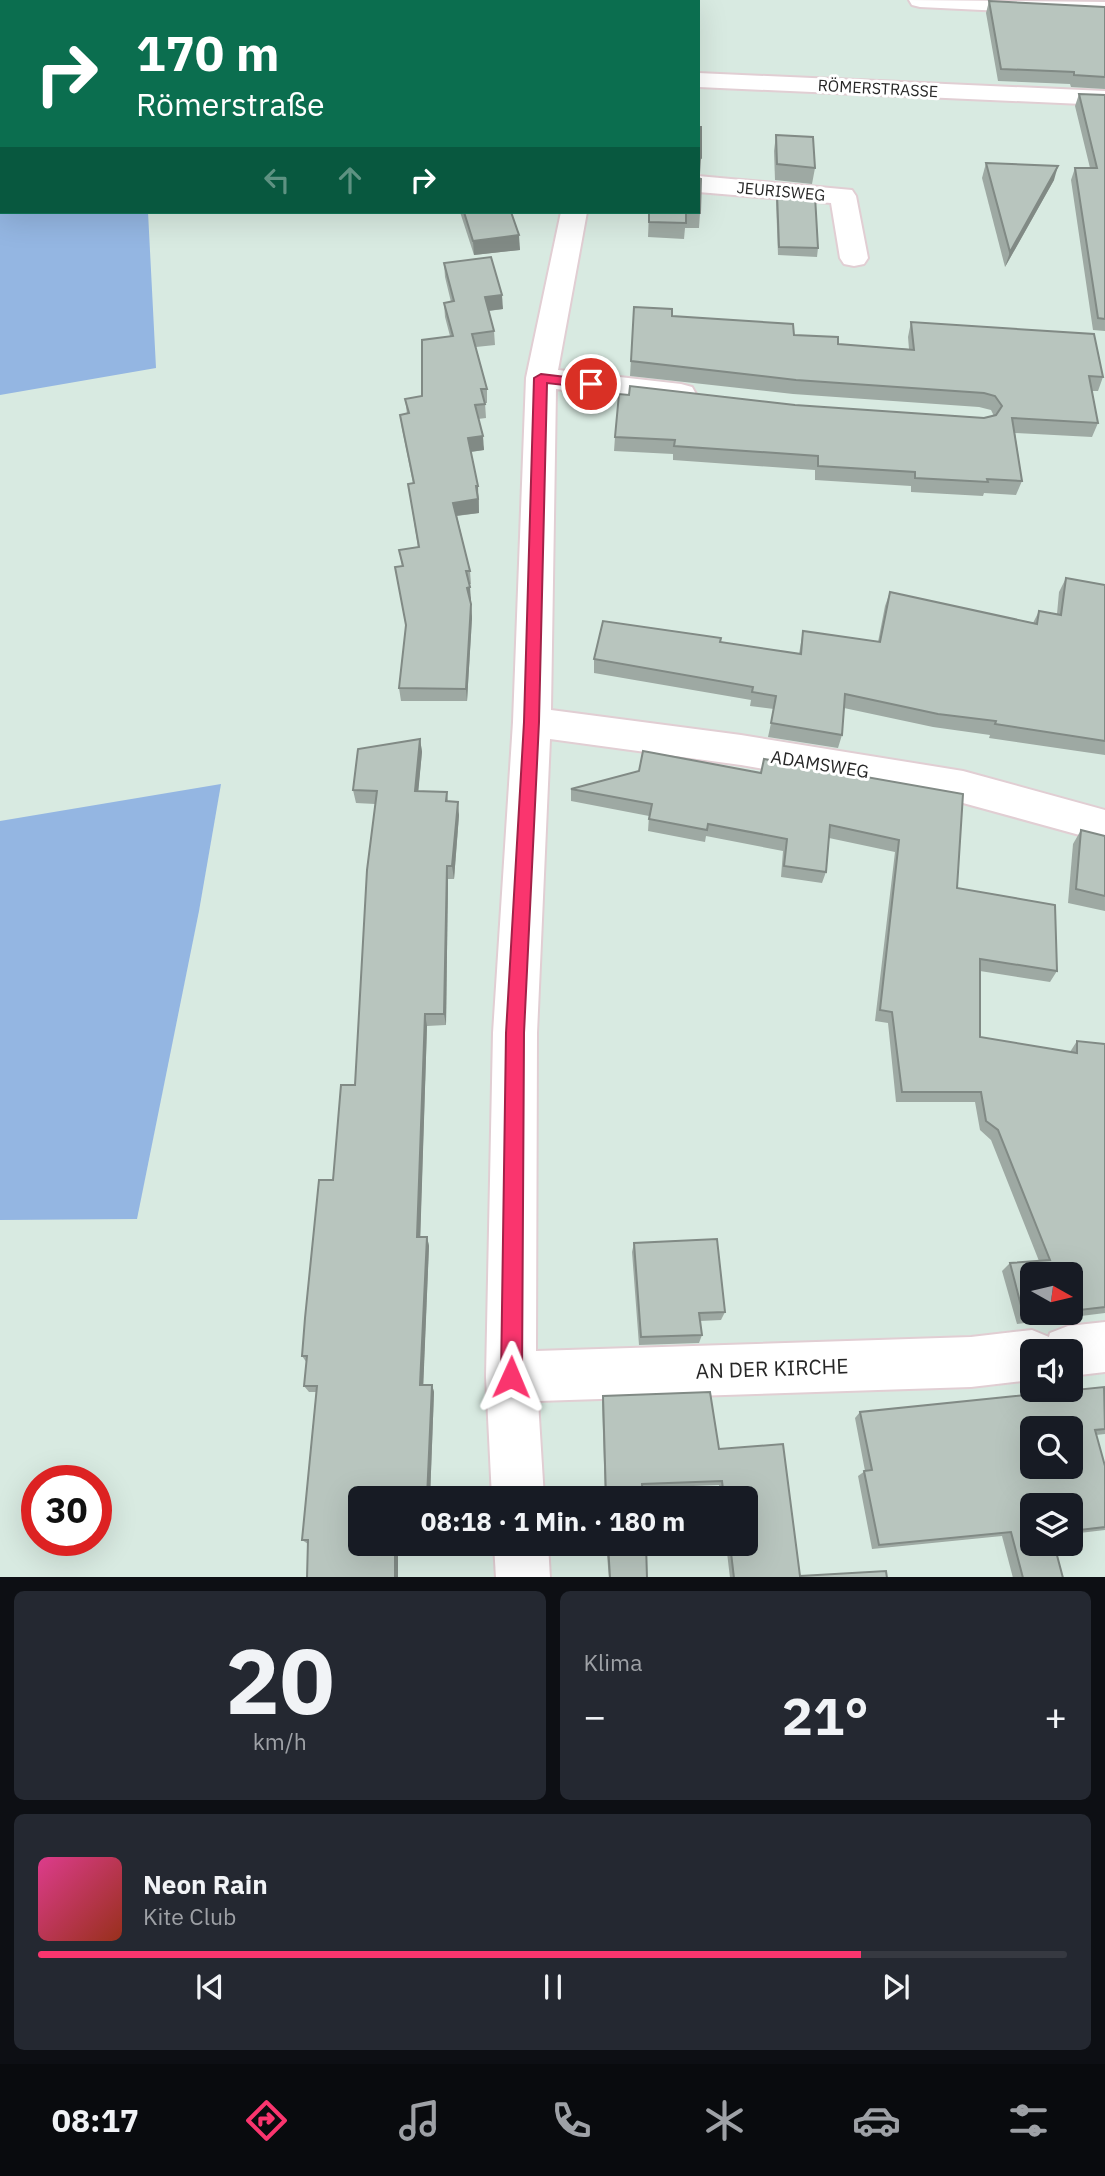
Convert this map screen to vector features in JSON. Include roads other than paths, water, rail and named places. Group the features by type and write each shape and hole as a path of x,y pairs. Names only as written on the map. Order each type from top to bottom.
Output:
{"street":[{"path":"920,0 1105,9"},
{"name":"RÖMERSTRASSE","path":"700,80 1105,98"},
{"name":"JEURISWEG","path":"700,184 843,196 854,258"},
{"path":"517,1486 511,1377 515,1033 532,722 541,378 574,214"},
{"path":"541,378 713,398"},
{"name":"ADAMSWEG","path":"532,722 741,750 963,787 1105,827"},
{"path":"1083,1349 1105,1347"},
{"name":"AN DER KIRCHE","path":"511,1377 971,1362 1020,1356"},
{"path":"522,1556 523,1577"}]}
